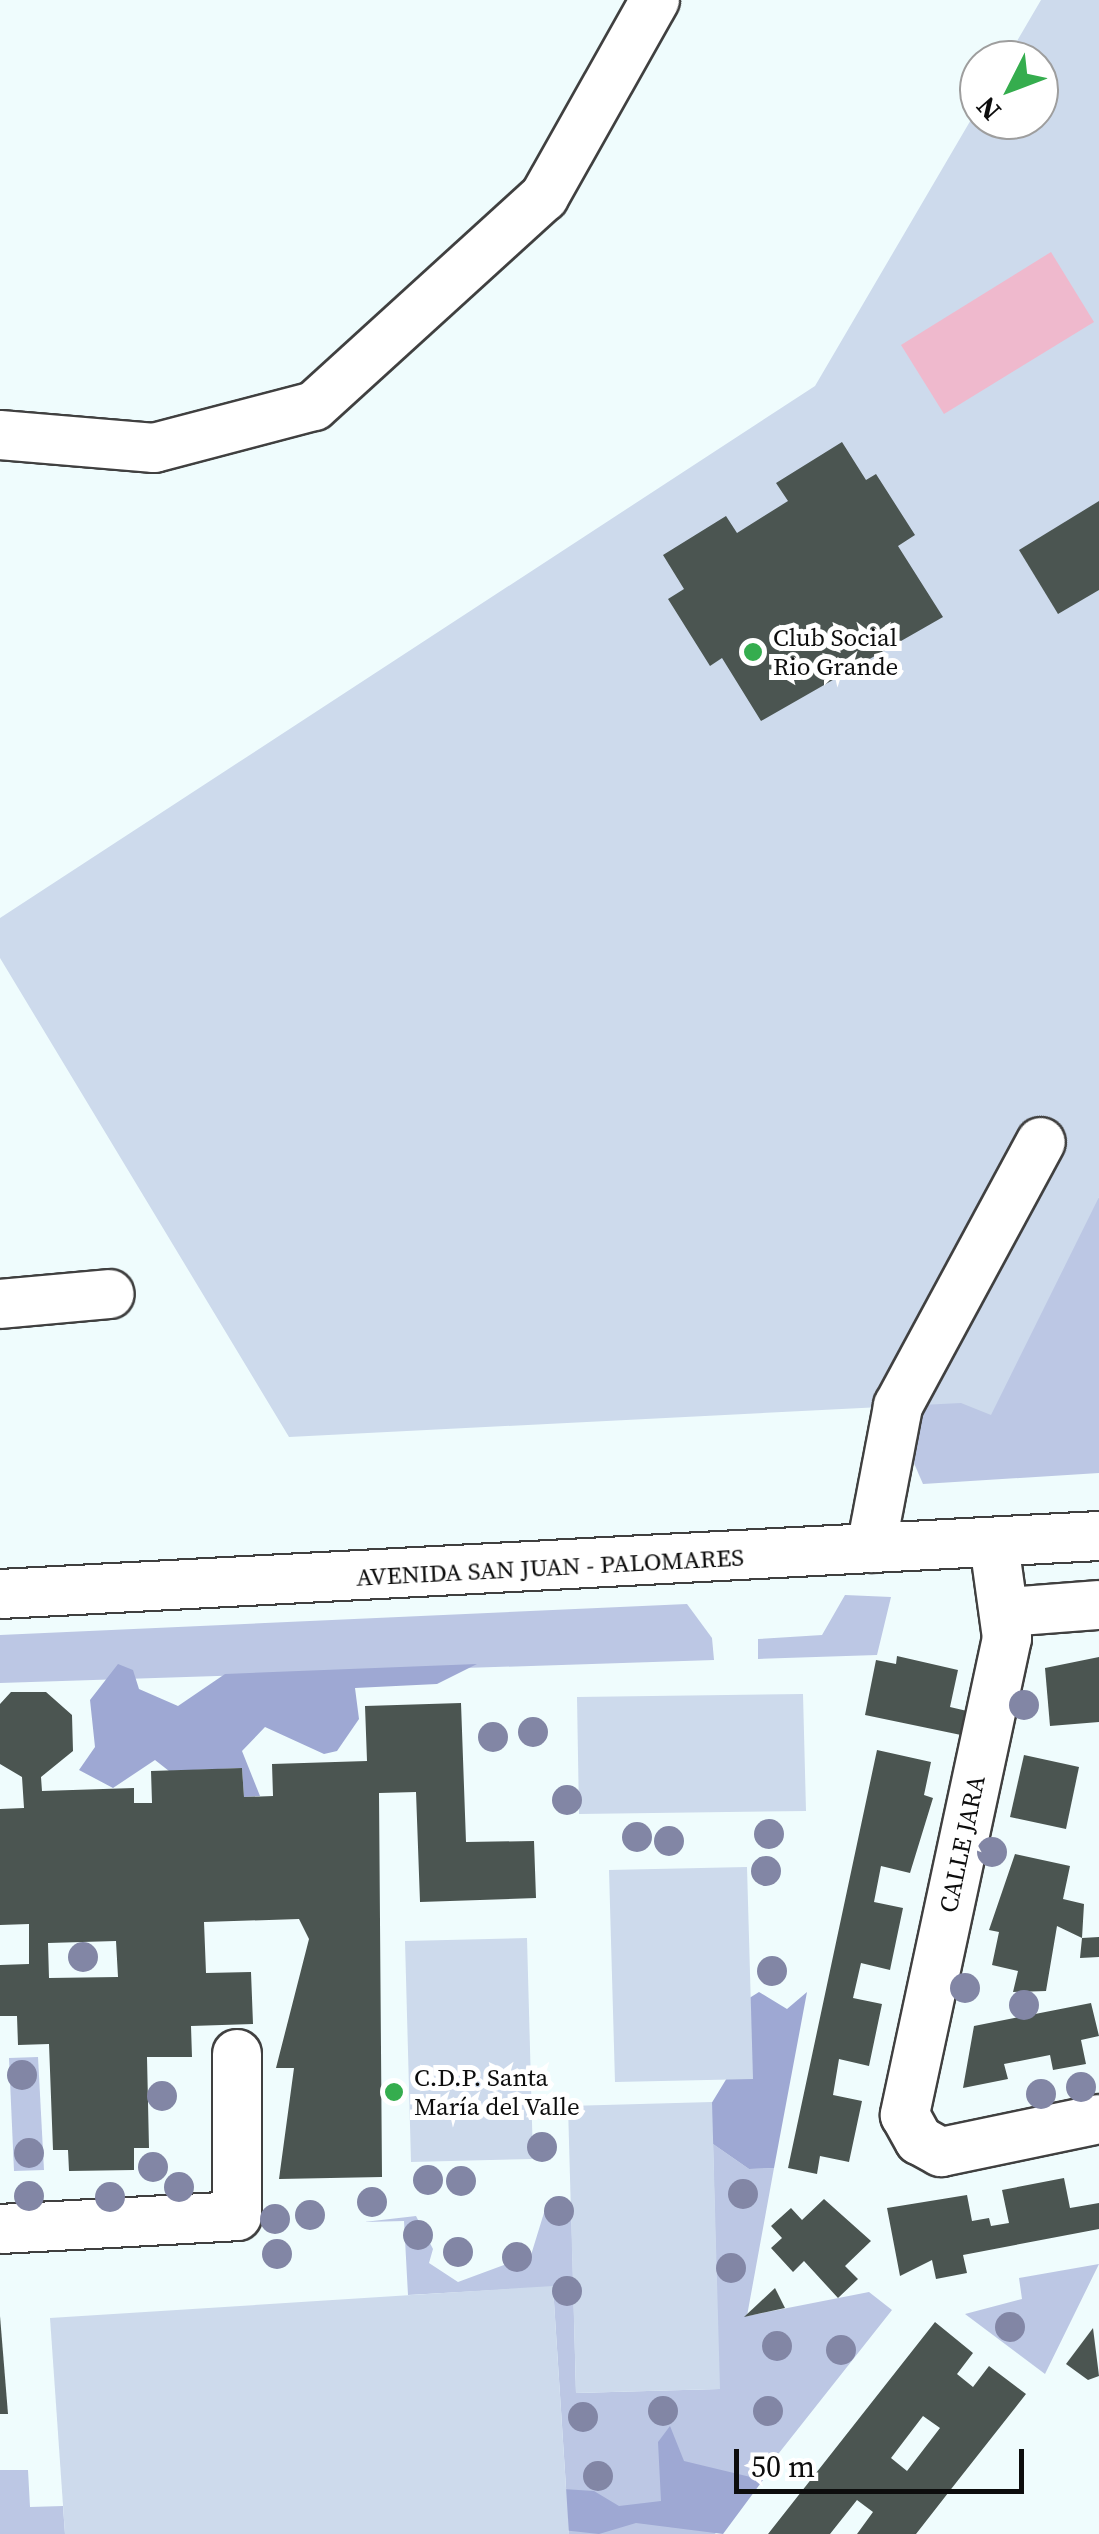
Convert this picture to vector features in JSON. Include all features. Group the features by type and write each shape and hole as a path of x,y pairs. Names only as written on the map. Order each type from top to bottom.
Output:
{"street":[{"path":"0,435 154,448 314,406 544,197 654,0"},
{"path":"870,1548 898,1406 1041,1142"},
{"path":"0,1304 110,1294"},
{"name":"AVENIDA SAN JUAN - PALOMARES","path":"0,1594 1099,1536"},
{"name":"CALLE JARA","path":"994,1544 1007,1612 905,2105 919,2140 954,2152 1099,2119"},
{"path":"1007,1612 1099,1605"},
{"path":"0,2229 236,2216 236,2054"}],"shaded area":[{"name":"Club Social Rio Grande","path":"1041,0 1099,0 1099,1197 991,1415 961,1403 289,1437 0,958 0,918 815,386 959,140 1059,140 1059,40 1018,40"},
{"path":"1051,252 1094,322 944,414 901,345"},
{"path":"1099,1197 1099,1473 923,1484 913,1461 923,1405"},
{"path":"845,1595 891,1597 877,1655 758,1659 758,1639 822,1635"},
{"path":"687,1604 712,1638 714,1660 0,1683 0,1635"},
{"path":"118,1664 133,1670 139,1689 178,1706 225,1674 477,1664 437,1684 355,1688 359,1719 337,1751 324,1754 265,1727 242,1751 260,1796 244,1797 242,1768 169,1771 155,1760 113,1788 79,1770 95,1747 90,1700"},
{"path":"803,1694 806,1811 579,1814 577,1697"},
{"path":"747,1867 753,2079 615,2082 609,1870"},
{"path":"527,1938 533,2159 411,2162 405,1941"},
{"path":"759,1992 787,2009 807,1992 774,2168 749,2169 713,2144 705,2114 733,2068 743,2002"},
{"path":"38,2057 44,2170 14,2171 9,2058"},
{"path":"712,2102 720,2389 576,2393 568,2106"},
{"path":"713,2144 749,2169 774,2168 747,2316 869,2292 892,2310 715,2534 569,2534 553,2287 408,2295 404,2221 364,2222 416,2216 433,2249 429,2263 458,2282 531,2255 547,2203 571,2202 576,2393 719,2389"},
{"path":"1099,2264 1045,2374 965,2314 1022,2299 1019,2278"},
{"path":"553,2286 569,2534 65,2534 50,2318"},
{"path":"670,2426 684,2461 763,2480 723,2534 636,2523 599,2534 562,2530 563,2489 594,2491 619,2506 661,2501 658,2442"},
{"path":"0,2470 28,2470 30,2507 63,2506 65,2534 0,2534"}],"building":[{"path":"842,442 866,480 876,474 915,535 898,546 943,617 761,721 722,658 710,666 668,599 684,589 663,555 726,516 737,533 788,501 776,483"},
{"path":"1099,501 1099,590 1058,614 1019,550"},
{"path":"897,1656 958,1670 950,1707 967,1711 961,1735 865,1715 876,1660 896,1664"},
{"path":"1099,1657 1099,1722 1050,1726 1045,1668"},
{"path":"11,1692 46,1692 72,1715 73,1751 41,1777 42,1791 134,1788 134,1803 152,1803 151,1771 242,1768 244,1797 273,1796 272,1764 367,1761 365,1706 461,1703 466,1842 534,1841 536,1898 420,1902 416,1792 379,1793 382,2177 279,2179 294,2068 276,2068 309,1939 299,1919 204,1922 206,1973 251,1972 253,2024 191,2026 192,2057 147,2057 149,2148 134,2148 134,2170 69,2171 68,2150 53,2150 49,2044 18,2045 17,2016 0,2016 0,1965 29,1964 29,1924 0,1925 0,1809 24,1808 22,1777 0,1764 0,1704","holes":["116,1941 118,1977 49,1978 48,1943"]},
{"path":"877,1750 931,1762 924,1795 933,1798 910,1873 881,1866 874,1902 903,1908 890,1970 861,1963 853,1998 882,2004 869,2066 839,2059 833,2095 862,2101 849,2162 820,2156 817,2174 788,2168"},
{"path":"1024,1755 1079,1767 1066,1829 1010,1817"},
{"path":"1015,1854 1070,1866 1063,1899 1084,1904 1082,1938 1057,1926 1046,1991 1013,1992 1018,1971 992,1965 999,1932 989,1930"},
{"path":"1099,1937 1099,1957 1080,1958 1082,1938"},
{"path":"1091,2003 1099,2036 1081,2040 1086,2064 1053,2070 1050,2055 1004,2064 1008,2079 963,2088 974,2026"},
{"path":"1064,2178 1070,2208 1099,2203 1099,2229 963,2255 967,2273 936,2279 932,2260 900,2276 887,2208 967,2195 972,2221 989,2218 991,2226 1009,2223 1002,2190"},
{"path":"824,2199 871,2241 845,2266 858,2279 838,2298 804,2261 793,2272 771,2248 782,2238 771,2226 791,2208 802,2220"},
{"path":"775,2288 785,2308 744,2317"},
{"path":"0,2316 8,2414 0,2414"},
{"path":"935,2322 973,2353 957,2374 973,2387 989,2366 1026,2394 916,2534 857,2534 873,2512 857,2500 830,2534 768,2534","holes":["923,2416 940,2428 907,2471 891,2458"]},
{"path":"1093,2328 1099,2376 1088,2380 1066,2364"}],"place":[{"name":"Club Social Rio Grande","path":"753,652"},
{"name":"C.D.P. Santa María del Valle","path":"394,2092"}]}
